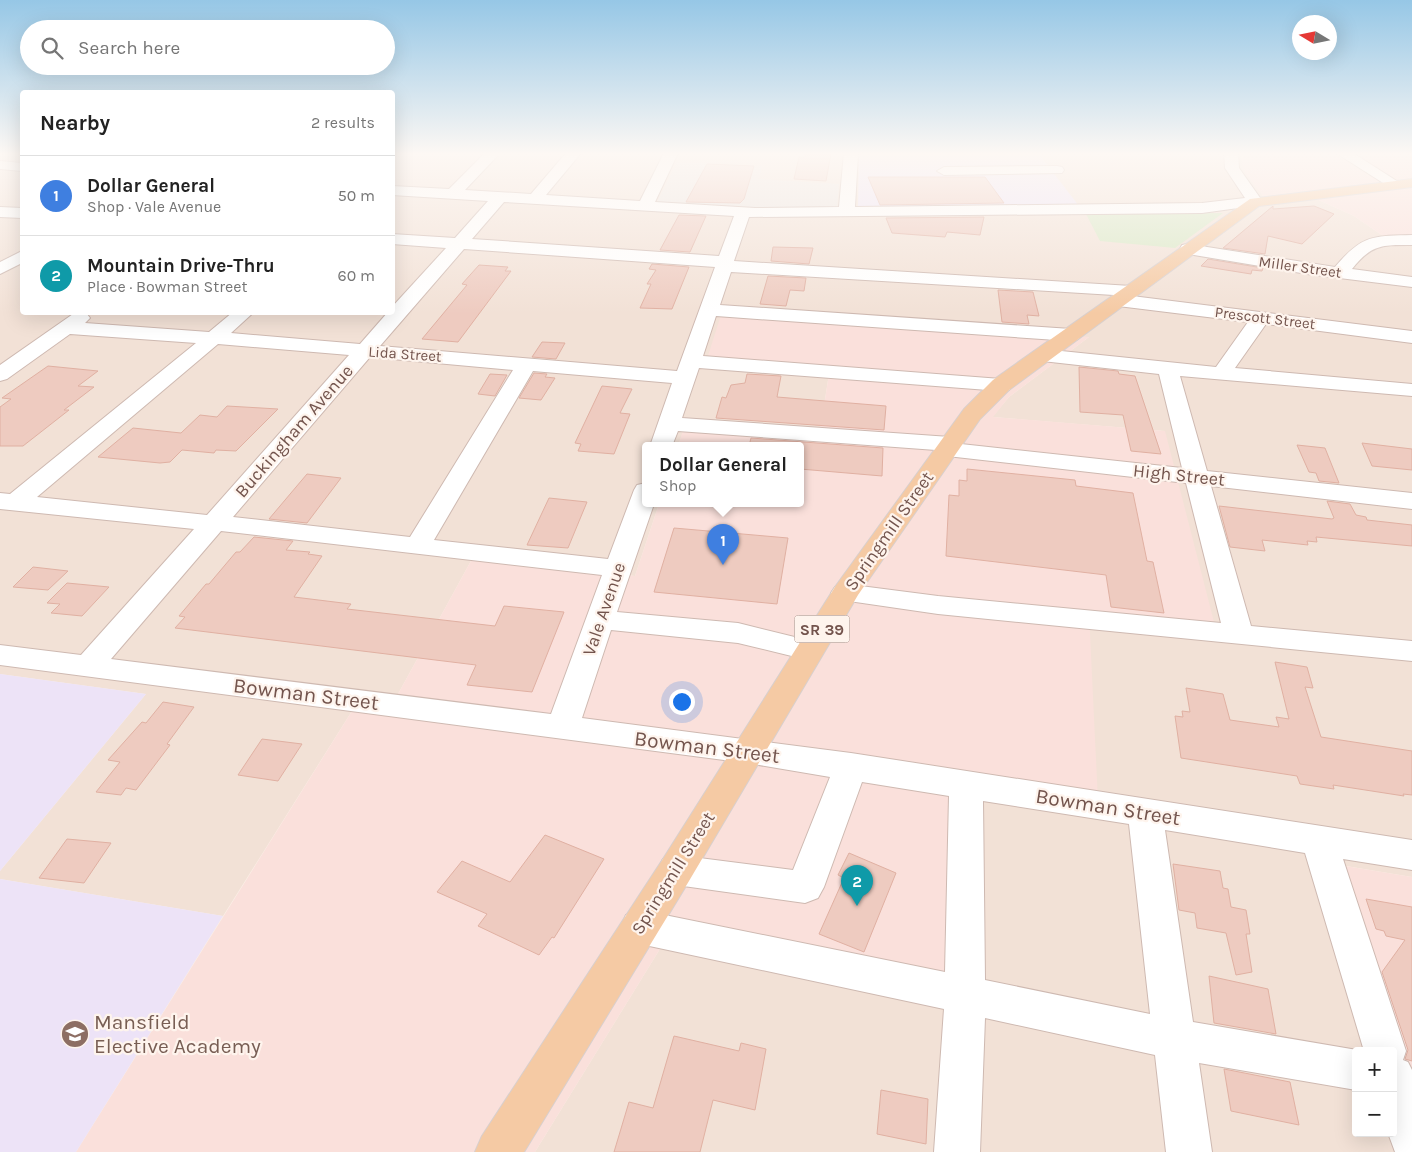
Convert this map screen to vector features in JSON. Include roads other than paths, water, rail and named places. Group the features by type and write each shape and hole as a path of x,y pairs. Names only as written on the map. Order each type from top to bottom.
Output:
{"main road":[{"name":"Springmill Street","path":"498,1152 676,870 844,593 978,407 1001,385 1248,207"}],"street":[{"name":"Buckingham Avenue","path":"88,666 491,207"},
{"path":"657,207 743,212 847,212 1002,207"},
{"path":"847,207 847,212"},
{"path":"1165,207 1213,207"},
{"path":"0,212 20,213"},
{"path":"662,442 743,212"},
{"name":"Prescott Street","path":"395,239 1125,295 1261,318 1412,337"},
{"path":"1340,273 1362,246 1368,243 1412,240"},
{"name":"Miller Street","path":"1188,249 1340,273 1412,282"},
{"path":"0,270 20,257"},
{"path":"0,270 20,271"},
{"path":"709,310 1070,334"},
{"path":"0,375 83,315"},
{"path":"7,502 216,338 242,315"},
{"path":"1221,374 1261,318"},
{"name":"Lida Street","path":"66,328 527,363 1001,385"},
{"path":"1042,355 1168,369 1412,390"},
{"path":"418,545 527,363"},
{"path":"1168,369 1238,633"},
{"name":"High Street","path":"669,424 949,446 1196,477 1412,501"},
{"name":"Vale Avenue","path":"562,728 642,501"},
{"path":"7,502 618,568"},
{"path":"844,593 938,605 1412,651"},
{"path":"600,620 738,634 808,650"},
{"name":"Bowman Street","path":"0,655 851,766 1412,855"},
{"path":"676,870 805,887 851,766"},
{"path":"957,1152 964,994 966,784"},
{"path":"1145,813 1188,1152"},
{"path":"1319,840 1384,1047"},
{"path":"640,927 1174,1039 1352,1068"},
{"path":"1397,1077 1412,1079"},
{"path":"1397,1089 1412,1139"}],"place":[{"name":"Dollar General","path":"723,565"},
{"name":"Mountain Drive-Thru","path":"857,906"},
{"name":"Mansfield Elective Academy","path":"75,1034"}]}
